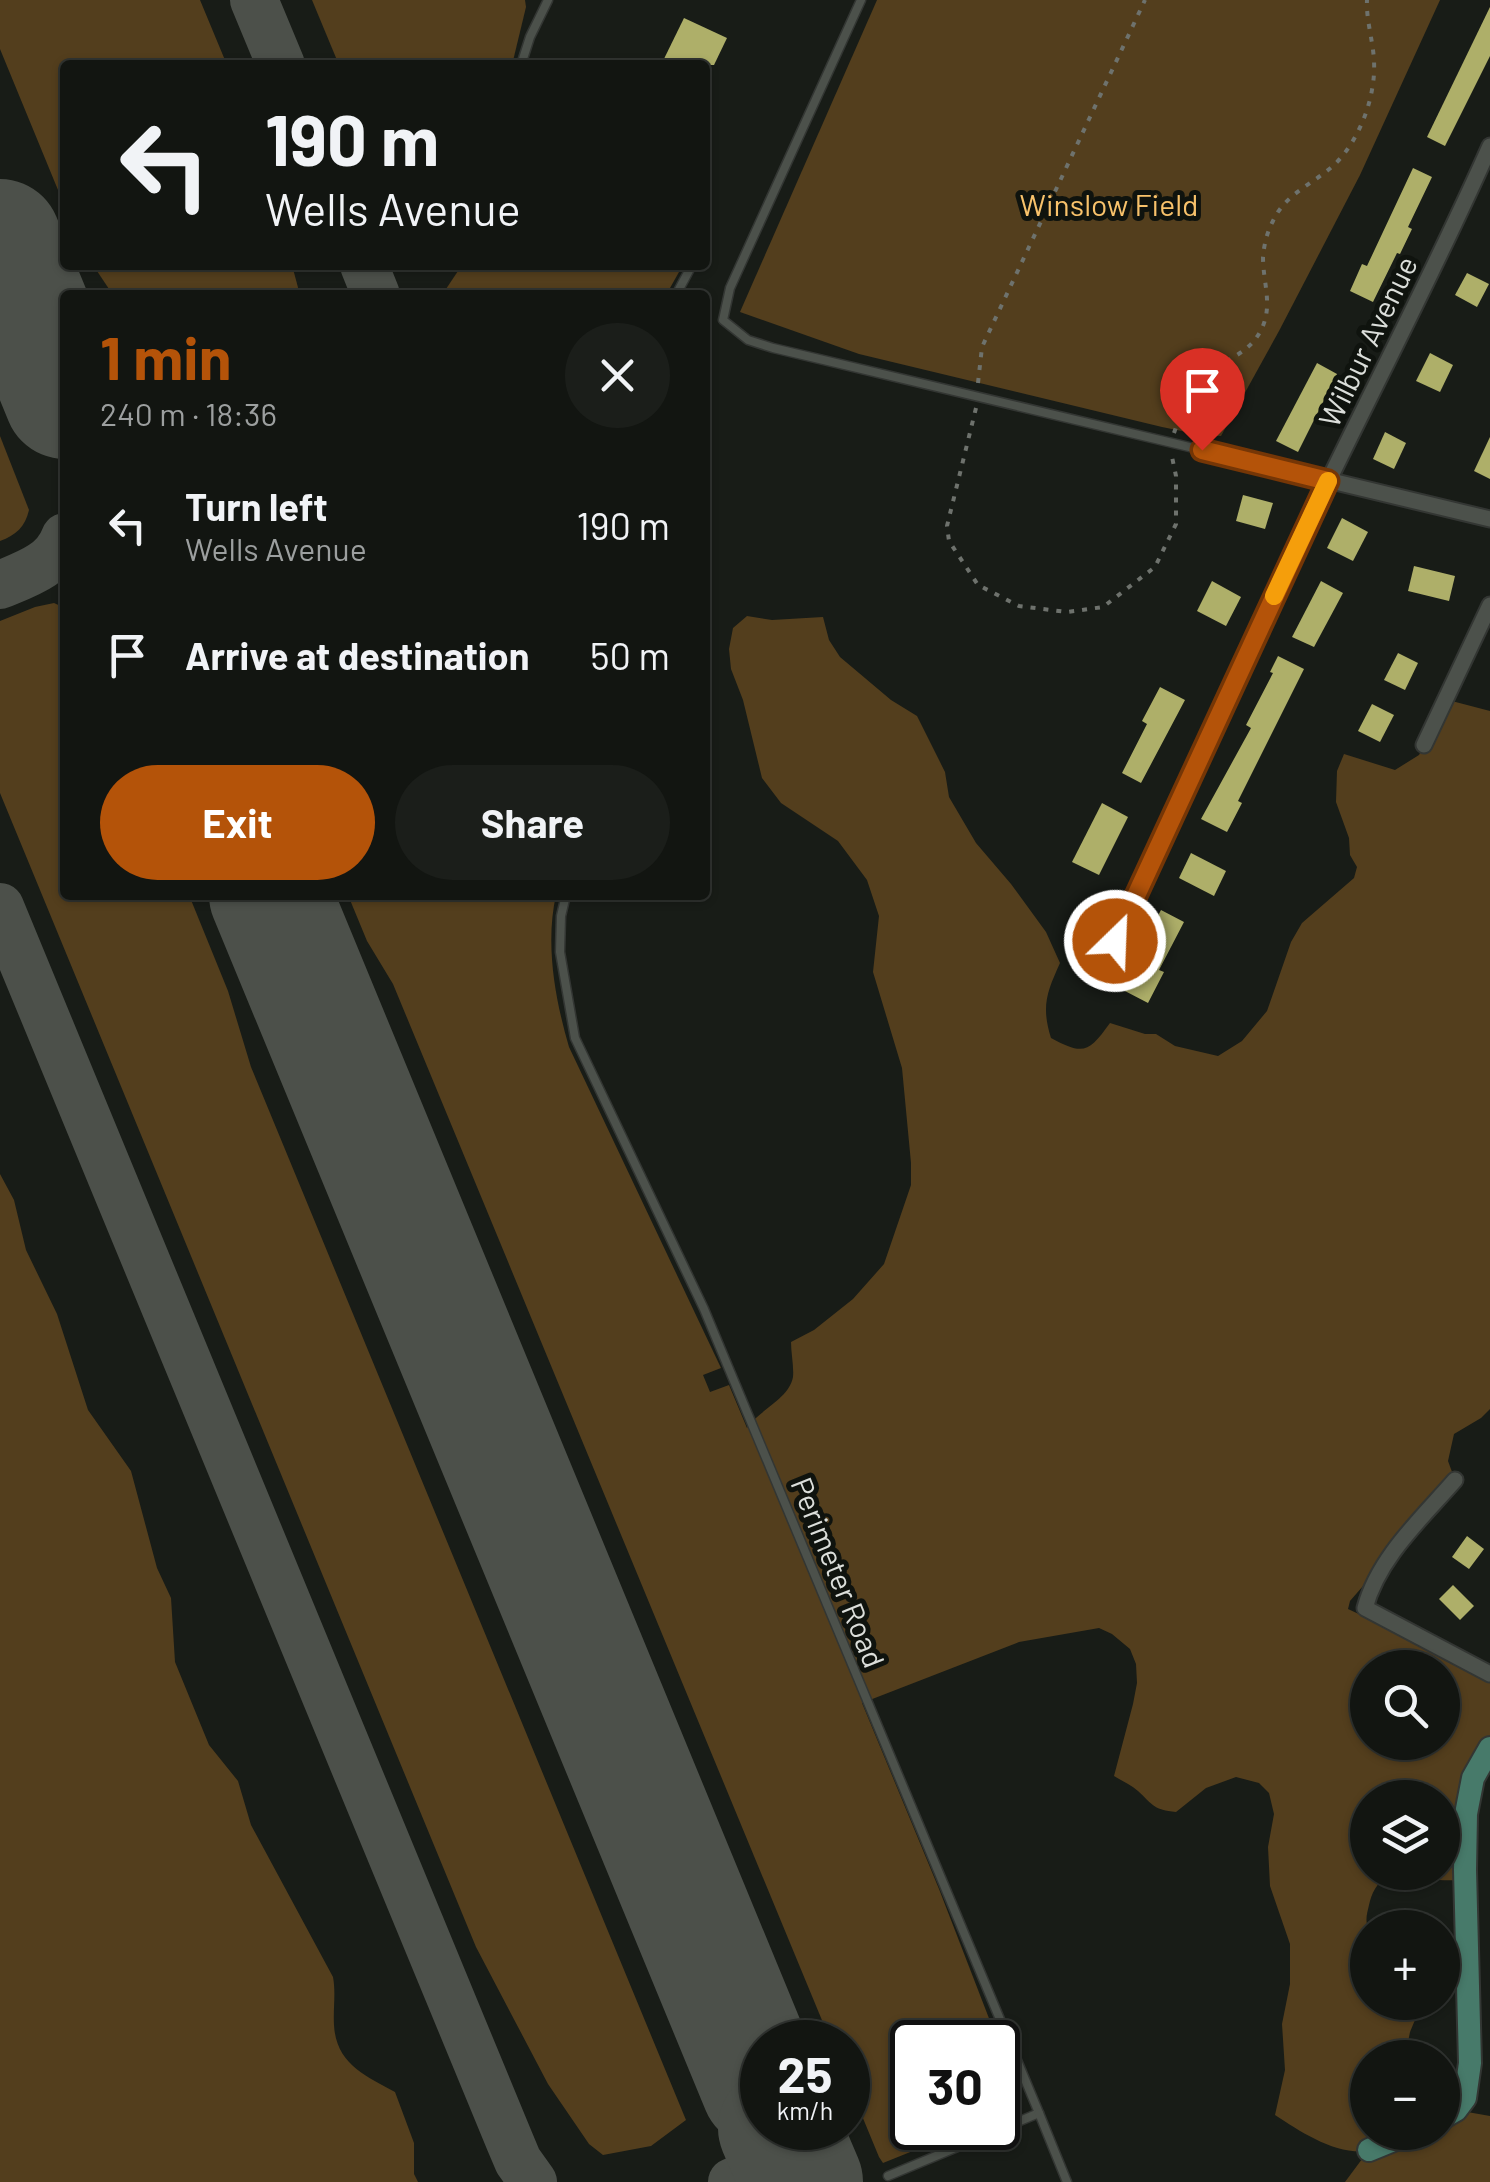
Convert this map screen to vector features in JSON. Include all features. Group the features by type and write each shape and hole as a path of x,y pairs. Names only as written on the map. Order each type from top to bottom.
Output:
{"street":[{"name":"Wilbur Avenue","path":"1115,941 1328,481 1446,244 1490,146"},
{"path":"1202,450 1490,519"},
{"path":"1424,745 1490,605"},
{"path":"1455,1480 1405,1538 1370,1590 1365,1608 1490,1674"},
{"path":"1460,2105 1465,2098 1470,2063 1466,1814 1473,1778 1490,1748"}],"lane":[{"path":"861,0 730,288 723,320 748,340 773,348 1202,450"},
{"path":"523,60 545,1"},
{"name":"Perimeter Road","path":"565,900 560,952 574,1038 704,1309 1067,2182"},
{"path":"888,2176 1038,2113"}],"path":[{"path":"1145,0 982,347 979,361 978,398 946,526 949,541 978,584 1019,606 1067,612 1103,606 1154,568 1176,524 1172,442 1186,402 1200,382 1242,354 1260,333 1266,320 1268,297 1263,254 1274,219 1286,201 1335,163 1357,133 1368,104 1374,66 1367,0"}],"green space":[{"path":"0,0 200,0 225,60 60,60 60,195 0,49"},
{"path":"312,0 525,0 513,60 337,60"},
{"name":"Winslow Field","path":"877,0 1440,0 1360,175 1221,436 1162,427 859,354 740,312"},
{"path":"96,270 293,270 299,290 110,290"},
{"path":"459,270 680,270 669,290 445,290"},
{"path":"0,436 29,510 19,530 0,541"},
{"path":"54,603 60,606 60,900 191,900 228,991 251,1067 686,2120 651,2146 603,2155 589,2144 548,2084 476,1947 0,793 0,621"},
{"path":"747,616 772,620 823,617 829,640 840,657 891,700 917,716 945,772 949,797 976,843 1046,932 1060,963 1047,999 1051,1038 1079,1049 1097,1040 1110,1023 1156,1034 1175,1046 1218,1056 1242,1041 1267,1011 1291,942 1302,923 1354,878 1357,867 1336,802 1337,771 1344,754 1395,770 1419,755 1448,700 1490,711 1490,1409 1454,1434 1448,1461 1455,1480 1350,1601 1348,1609 1436,1650 1350,1650 1350,1760 1460,1760 1460,1661 1490,1675 1490,1747 1463,1881 1460,1780 1350,1780 1350,1890 1375,1890 1368,1910 1350,1910 1350,2020 1415,2020 1408,2040 1350,2040 1350,2150 1460,2150 1460,2111 1490,2116 1490,2182 1345,2182 1368,2151 1356,2151 1343,2149 1331,2146 1275,2115 1285,2070 1282,2024 1290,1984 1290,1944 1270,1886 1268,1847 1274,1814 1269,1793 1259,1783 1236,1777 1206,1788 1176,1812 1154,1806 1114,1776 1133,1704 1136,1664 1130,1649 1099,1628 1019,1642 862,1703 990,2020 890,2020 890,2150 915,2150 883,2163 879,2157 870,2135 870,2020 822,2020 393,984 367,941 350,900 555,900 551,933 553,971 569,1047 721,1368 703,1375 710,1392 729,1385 747,1428 790,1385 791,1342 814,1330 853,1299 884,1264 911,1185 911,1163 902,1068 873,972 879,916 867,880 838,841 781,803 762,778 743,700 731,669 733,628"},
{"path":"0,1174 14,1200 26,1250 57,1314 88,1410 131,1471 157,1568 171,1598 175,1662 209,1745 238,1781 251,1825 333,1977 334,2025 340,2050 354,2067 395,2092 414,2143 414,2174 418,2182 0,2182"},
{"path":"1468,2082 1460,2101 1460,2083"}],"building":[{"path":"1490,7 1490,56 1445,146 1427,137"},
{"path":"684,18 727,38 714,65 710,65 710,60 663,60"},
{"path":"1413,168 1432,177 1408,227 1412,229 1373,302 1350,291 1362,264 1367,266"},
{"path":"1467,273 1489,284 1477,307 1455,295"},
{"path":"1430,353 1453,365 1440,392 1416,381"},
{"path":"1317,363 1337,374 1298,452 1276,441"},
{"path":"1385,432 1406,443 1394,469 1373,459"},
{"path":"1490,437 1490,479 1474,471"},
{"path":"1243,495 1273,503 1265,529 1236,521"},
{"path":"1342,518 1368,532 1353,561 1327,548"},
{"path":"1414,566 1455,576 1449,601 1408,591"},
{"path":"1212,581 1241,597 1226,626 1197,611"},
{"path":"1321,581 1343,593 1314,647 1292,637"},
{"path":"1398,653 1418,663 1405,690 1384,680"},
{"path":"1278,656 1304,669 1238,801 1242,803 1227,832 1201,819 1251,728 1246,725"},
{"path":"1160,687 1185,700 1141,783 1122,773 1147,724 1142,721"},
{"path":"1372,704 1394,715 1380,742 1358,731"},
{"path":"1102,803 1128,817 1099,875 1072,862"},
{"path":"1191,853 1226,871 1214,896 1179,878"},
{"path":"1161,910 1184,922 1159,970 1164,972 1148,1003 1123,990"},
{"path":"1467,1536 1484,1549 1469,1569 1452,1557"},
{"path":"1453,1585 1474,1606 1460,1620 1439,1599"}],"taxiway":[{"path":"254,0 279,60"},
{"path":"366,270 374,290"},
{"path":"24,299 60,354"},
{"path":"0,585 47,562 60,547"},
{"path":"0,907 510,2142 533,2182"},
{"path":"732,2182 792,2158"}],"runway":[{"path":"0,240 60,386"},
{"path":"272,900 740,2034"},
{"path":"788,2150 802,2182"}],"slow traffic":[{"path":"1274,596 1328,481"}],"route":[{"path":"1115,941 1328,481 1202,450"}]}
